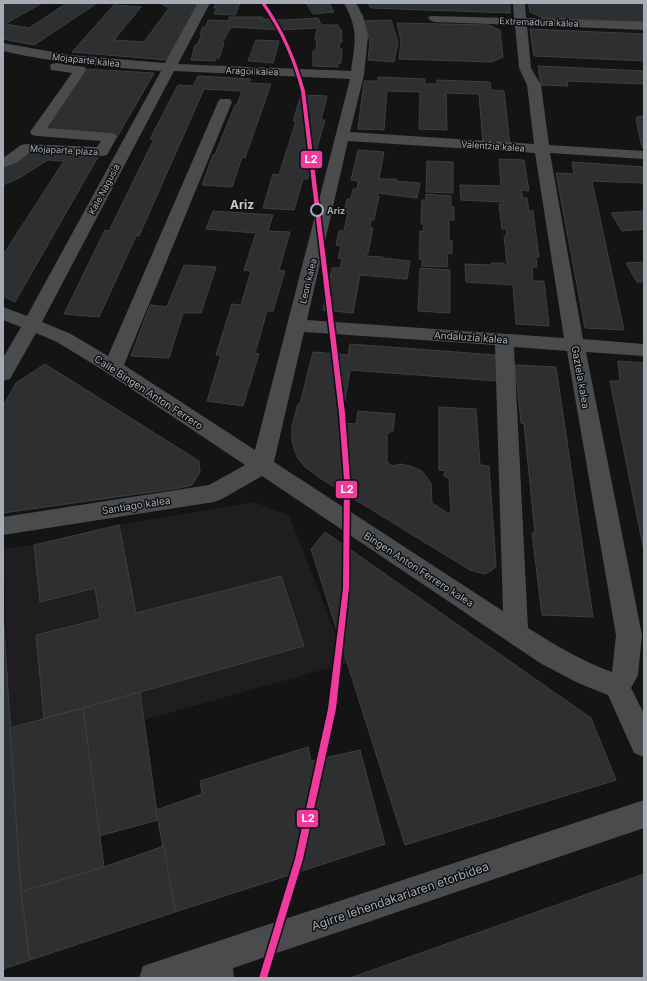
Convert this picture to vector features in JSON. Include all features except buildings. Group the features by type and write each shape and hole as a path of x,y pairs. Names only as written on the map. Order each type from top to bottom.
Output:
{"street":[{"name":"Kale Nagusia","path":"3,374 32,324 204,3"},
{"name":"Leon kalea","path":"262,466 358,75 362,36 357,16 350,3"},
{"name":"Gaztela kalea","path":"519,3 522,22 525,68 534,85 542,149 629,635 625,675 617,686"},
{"name":"Extremadura kalea","path":"434,18 644,26"},
{"name":"Mojaparte kalea","path":"3,47 24,52 92,62 170,67"},
{"name":"Mojaparte plaza","path":"3,60 80,70 37,132 110,137 102,152 26,148 13,159 3,164"},
{"name":"Aragoi kalea","path":"170,67 358,75"},
{"path":"112,367 225,102"},
{"name":"Valentzia kalea","path":"343,136 644,155"},
{"name":"Calle Bingen Anton Ferrero","path":"3,313 64,338 112,367 262,466"},
{"name":"Andaluzia kalea","path":"297,326 504,339 644,350"},
{"path":"504,339 516,633"},
{"name":"Santiago kalea","path":"3,526 214,493 262,466"},
{"name":"Bingen Anton Ferrero kalea","path":"262,466 548,655 587,675 617,686"},
{"path":"617,686 644,744"},
{"name":"Agirre lehendakariaren etorbidea","path":"155,978 217,968 644,814"}],"shaded area":[{"path":"253,502 289,515 347,663 144,720 83,708 10,728 3,549 34,545 119,525"}],"transit line":[{"name":"L2","path":"263,3 277,24 288,45 303,91 342,413 347,480 346,588 332,709 299,859 263,978"}],"place":[{"name":"Ariz","path":"317,210"}],"district":[{"name":"Ariz","path":"242,204"}]}
